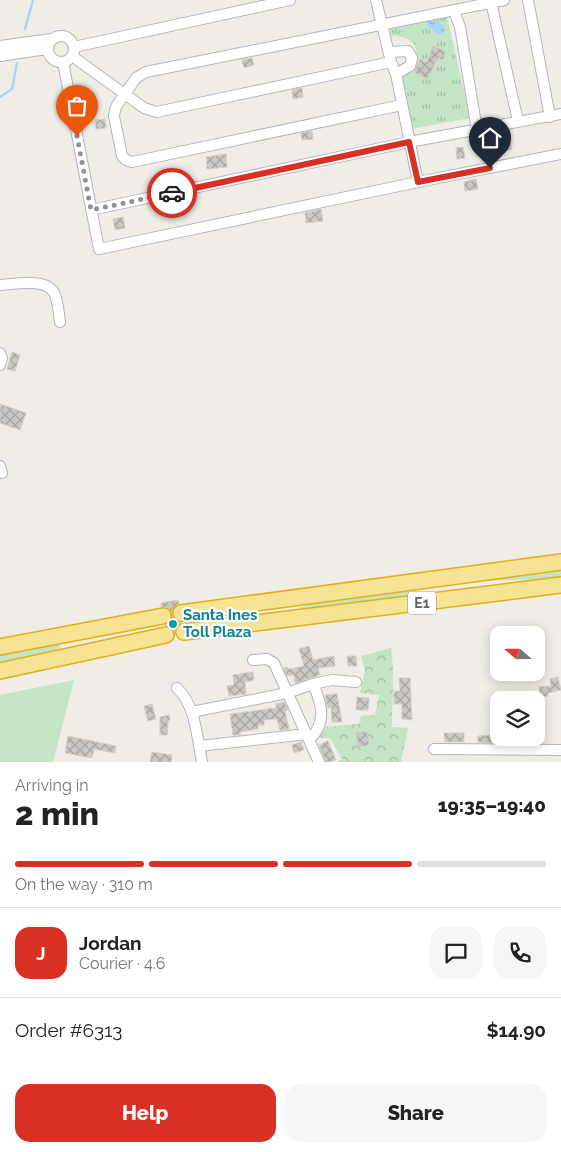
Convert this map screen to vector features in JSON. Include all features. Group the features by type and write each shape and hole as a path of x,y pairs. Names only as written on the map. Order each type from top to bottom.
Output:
{"highway":[{"name":"E1","path":"181,613 561,562"},
{"name":"E1","path":"184,632 561,585"},
{"path":"0,646 163,616"},
{"path":"0,671 166,635"}],"street":[{"path":"49,44 50,58 58,62 69,55 290,0"},
{"path":"376,0 396,74 418,182"},
{"path":"402,105 132,162 122,156 114,116 117,105 136,78 146,72 504,0"},
{"path":"528,0 550,117"},
{"path":"491,2 518,121"},
{"path":"454,11 460,27 477,130"},
{"path":"0,56 49,44 55,37 63,36 70,40 69,55 91,210 99,248 561,154"},
{"path":"0,46 49,44"},
{"path":"69,55 144,108 157,112 391,57 399,50 408,51 412,58 410,66 396,74"},
{"path":"91,210 409,142 561,114"},
{"path":"0,285 28,282 46,284 55,293 60,322"},
{"path":"0,353 2,358 0,365"},
{"path":"253,660 272,660 319,762"},
{"path":"192,712 286,693 332,680 356,682"},
{"path":"199,746 308,737 318,729 322,720 322,708 313,684"},
{"path":"177,688 192,712 202,762"},
{"path":"434,749 561,750"}],"green space":[{"path":"447,16 470,118 411,129 399,73 413,60 416,48 406,38 391,36 387,19"},
{"path":"561,567 561,579 473,581"},
{"path":"407,592 442,592 441,597 322,614 291,611 334,598"},
{"path":"37,644 59,645 60,648 35,658 0,667 0,651"},
{"path":"391,648 393,678 392,727 408,728 401,762 338,762 342,759 330,738 320,738 323,727 359,724 361,716 375,715 379,695 360,693 365,670 361,656"},
{"path":"74,680 53,762 0,762 0,695"}],"water":[{"path":"434,19 444,26 445,30 441,34 436,34 427,26 427,21"}],"building":[{"path":"433,46 446,51 443,60 438,58 427,79 414,72 420,59 427,62"},
{"path":"252,58 254,65 244,68 242,60"},
{"path":"302,88 303,97 293,99 292,90"},
{"path":"88,97 90,119 81,120 77,98"},
{"path":"105,119 106,128 96,129 95,120"},
{"path":"312,131 313,139 302,140 301,133"},
{"path":"509,137 512,149 501,152 498,139"},
{"path":"485,143 488,153 477,156 475,145"},
{"path":"463,147 465,158 457,159 456,148"},
{"path":"226,154 227,167 207,169 206,157"},
{"path":"476,179 478,189 465,191 464,182"},
{"path":"321,209 323,221 306,223 305,213"},
{"path":"123,217 125,228 115,230 113,219"},
{"path":"12,352 20,355 15,371 7,369"},
{"path":"0,404 26,413 20,430 0,423"},
{"path":"178,600 179,604 175,606 172,613 167,607 161,607 161,603"},
{"path":"172,616 177,621 182,622 175,632 173,628 164,625 169,623"},
{"path":"309,646 313,660 334,656 335,666 318,668 320,675 295,683 294,675 287,676 284,669 285,667 290,669 304,666 299,649"},
{"path":"347,656 356,656 357,666 348,666"},
{"path":"253,672 254,680 245,682 246,694 229,696 227,686 234,685 233,675"},
{"path":"558,677 561,690 548,693 548,696 545,696 545,691 539,691 539,687 551,686 550,679"},
{"path":"399,678 410,678 412,720 402,719 402,704 394,704 394,691 400,691"},
{"path":"337,694 342,722 332,722 331,707 328,708 325,695"},
{"path":"357,697 369,698 368,710 356,710"},
{"path":"284,702 288,710 285,711 289,729 280,730 277,719 264,720 264,725 258,725 258,729 240,732 240,735 233,735 230,714 276,708 276,704"},
{"path":"152,704 156,719 148,721 144,706"},
{"path":"169,715 167,735 160,735 160,717"},
{"path":"367,731 369,745 359,747 356,733"},
{"path":"444,733 464,733 464,742 445,742"},
{"path":"490,735 490,743 478,742 478,736"},
{"path":"68,736 116,746 115,753 94,749 92,758 65,753"},
{"path":"328,741 336,760 326,762 319,745"},
{"path":"301,742 304,750 294,753 292,745"},
{"path":"152,752 172,755 171,762 150,762"}],"waterway":[{"path":"25,29 33,0"},
{"path":"0,97 12,89 17,63"}],"way so far":[{"path":"77,136 91,210 172,193"}],"place":[{"name":"Santa Ines Toll Plaza","path":"173,624"}],"route":[{"path":"172,193 409,142 418,182 490,168"}]}
